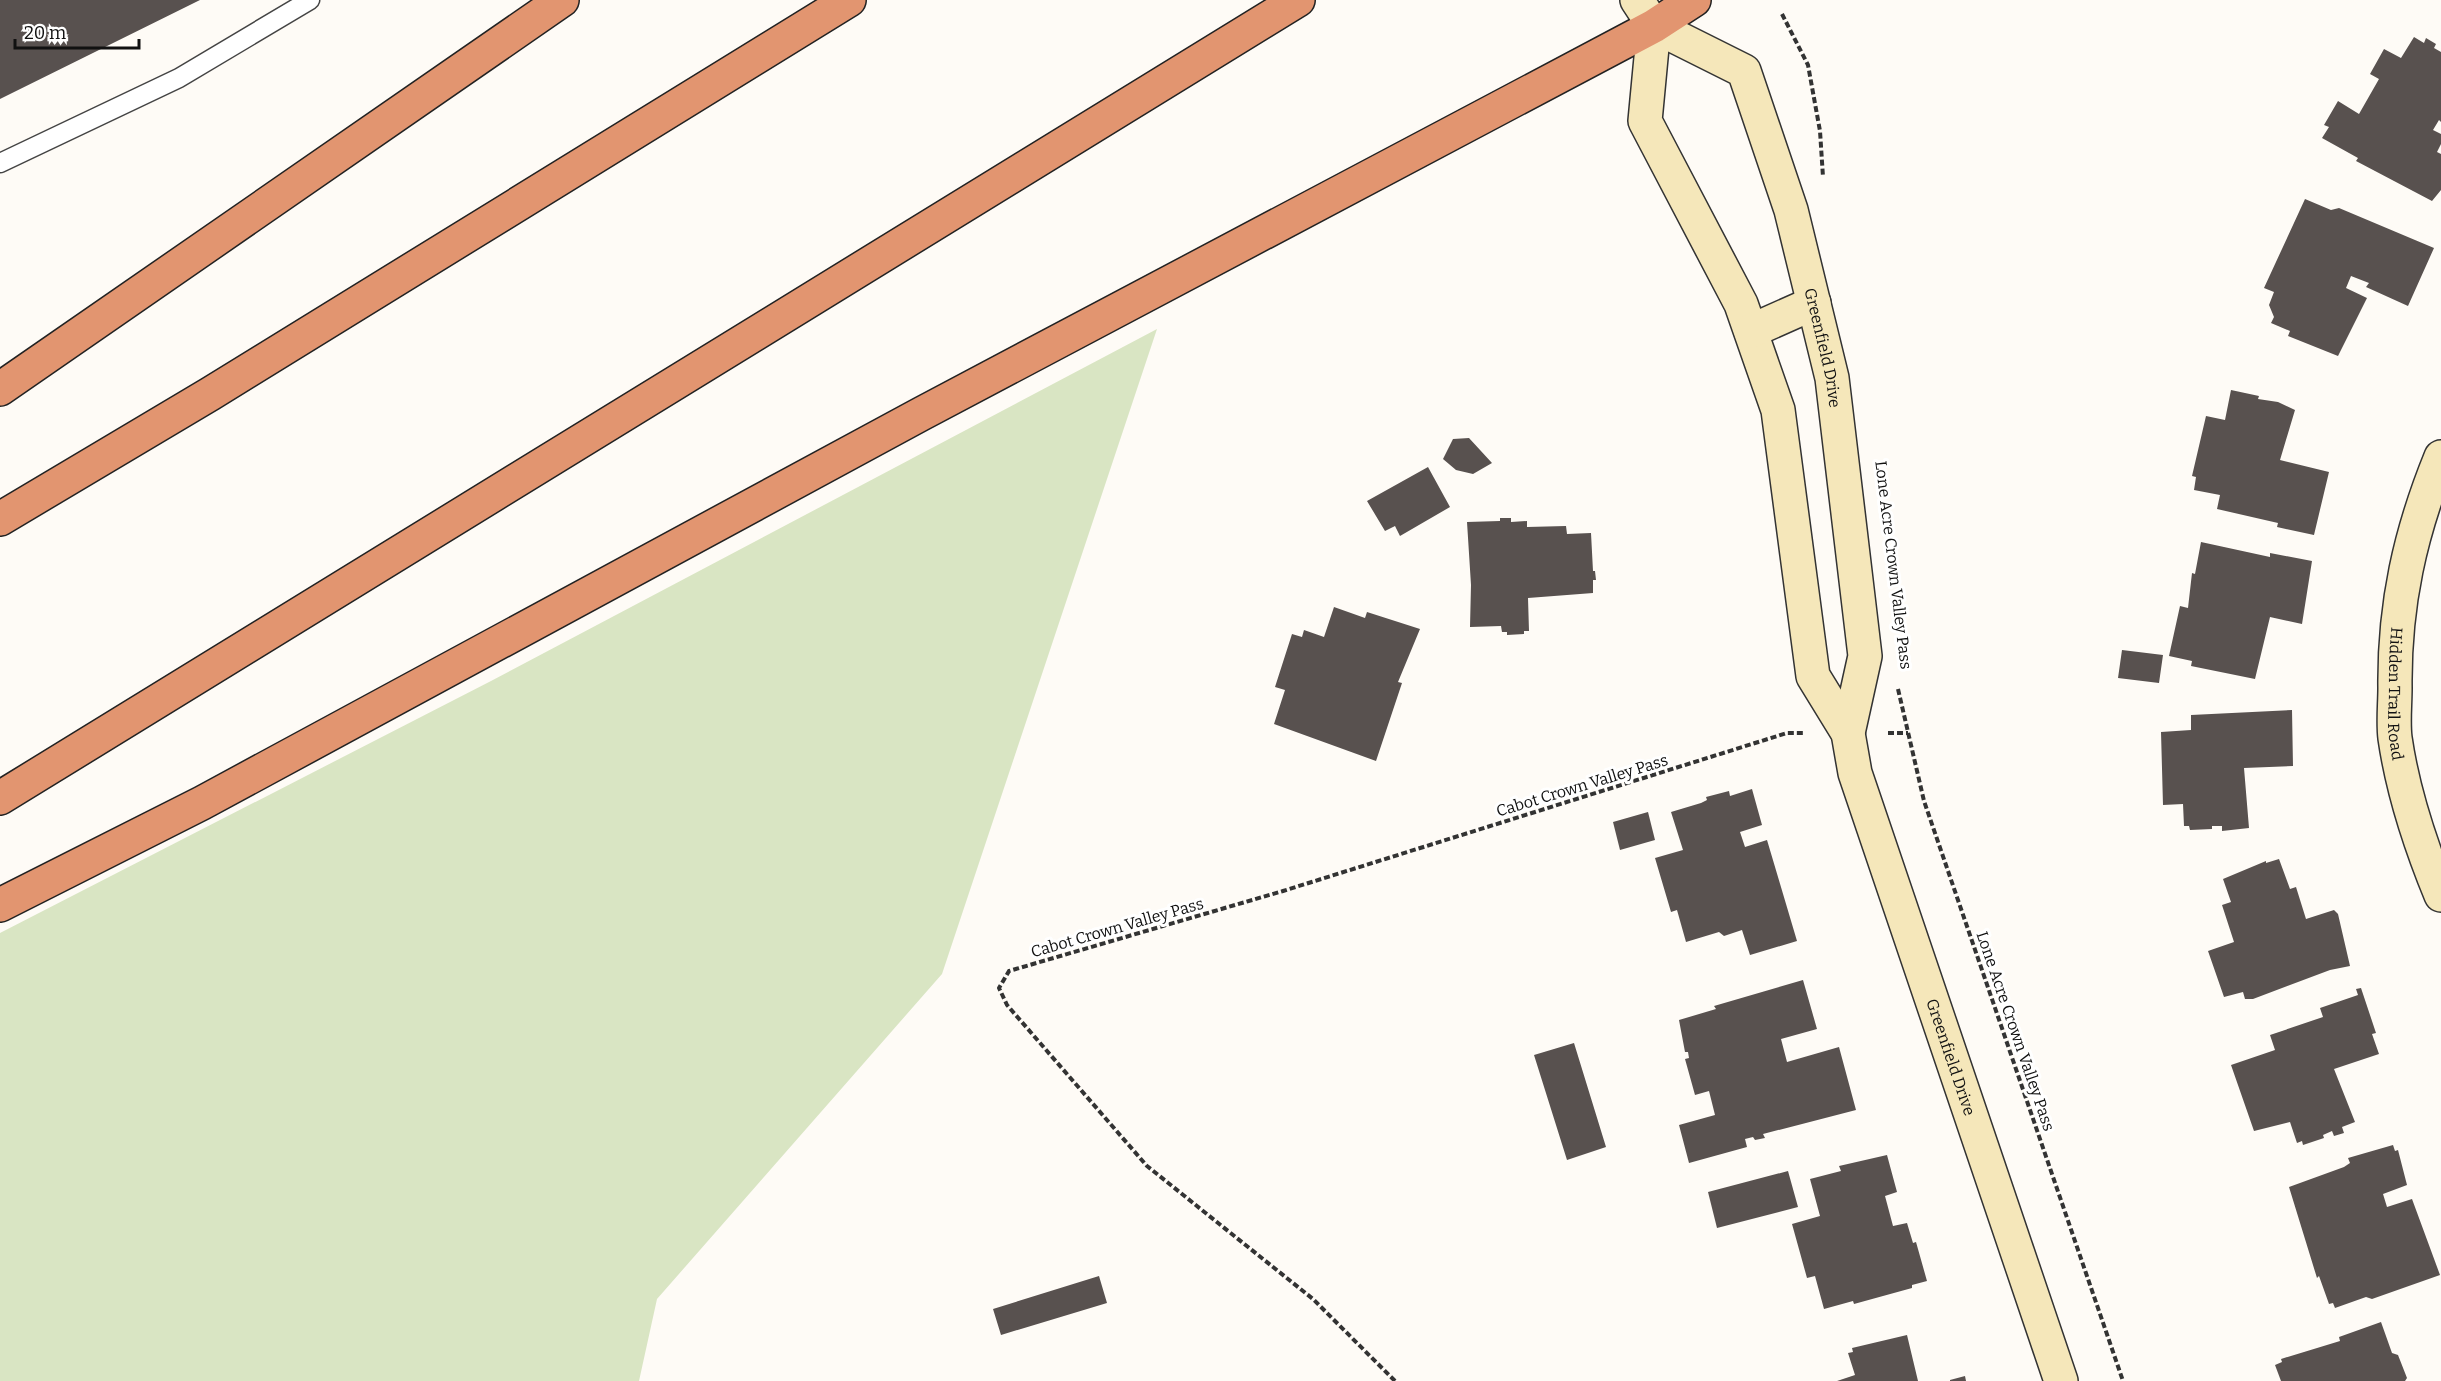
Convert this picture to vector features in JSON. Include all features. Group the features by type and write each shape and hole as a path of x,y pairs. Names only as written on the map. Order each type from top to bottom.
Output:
{"highway":[{"path":"0,389 562,0"},
{"path":"0,519 220,388 849,0"},
{"path":"0,798 1298,0"},
{"path":"0,905 202,803 921,414 1645,13 1694,0"}],"street":[{"name":"Greenfield Drive","path":"1645,13 1744,72 1791,210 1832,378 1865,656 1848,733"},
{"name":"Greenfield Drive","path":"1645,13 1645,121 1741,304 1778,410 1813,676 1848,733 1855,773 2061,1381"},
{"path":"1751,331 1814,303"},
{"name":"Hidden Trail Road","path":"2441,457 2421,507 2401,585 2395,659 2395,736 2415,830 2441,895"}],"lane":[{"path":"0,163 179,78 310,0"}],"path":[{"path":"1782,14 1808,65 1820,131 1824,189"},
{"name":"Lone Acre Crown Valley Pass","path":"1898,687 1924,801 2123,1381"},
{"name":"Cabot Crown Valley Pass","path":"1395,1381 1313,1299 1147,1166 1007,1005 999,988 1009,970 1294,888 1787,733"}],"green space":[{"path":"1157,329 942,974 657,1299 639,1381 0,1381 0,933 491,681"}],"building":[{"path":"0,0 200,0 0,99"},
{"path":"2414,37 2424,43 2426,38 2436,44 2434,48 2441,52 2441,122 2439,120 2433,130 2441,134 2441,144 2437,152 2441,154 2441,190 2432,201 2356,161 2358,158 2322,138 2329,127 2324,125 2338,101 2359,114 2379,79 2370,74 2384,49 2401,58"},
{"path":"2305,199 2331,210 2339,208 2434,248 2408,306 2366,287 2369,283 2351,276 2346,288 2367,298 2338,356 2288,336 2290,331 2271,323 2274,317 2269,305 2274,292 2264,288"},
{"path":"2231,390 2259,396 2258,399 2278,402 2295,410 2280,460 2329,472 2314,535 2277,527 2278,523 2217,509 2220,495 2194,490 2196,477 2192,476 2206,416 2225,420"},
{"path":"1469,438 1492,463 1473,474 1456,470 1443,459 1453,439"},
{"path":"1428,467 1450,507 1400,536 1395,526 1385,531 1367,501"},
{"path":"1500,518 1511,518 1511,522 1527,521 1527,527 1566,526 1567,534 1591,533 1593,571 1595,571 1596,580 1593,580 1593,593 1528,598 1529,631 1524,631 1524,634 1507,635 1507,632 1502,632 1501,626 1470,627 1471,585 1467,522 1500,521"},
{"path":"2201,542 2270,557 2270,553 2312,561 2302,624 2270,617 2255,679 2191,666 2192,661 2169,656 2180,606 2188,608 2192,573 2195,574"},
{"path":"1334,607 1365,618 1367,612 1420,629 1398,682 1402,683 1376,761 1274,724 1285,690 1275,687 1292,634 1302,637 1304,630 1324,637"},
{"path":"2122,650 2163,655 2159,683 2118,678"},
{"path":"2292,710 2293,766 2244,768 2249,828 2222,831 2222,826 2212,826 2212,829 2190,830 2189,826 2184,826 2183,804 2163,805 2161,732 2191,730 2191,715"},
{"path":"1752,789 1762,825 1740,832 1745,847 1767,840 1797,941 1750,955 1742,930 1724,936 1719,932 1686,942 1677,910 1671,912 1655,858 1683,850 1671,812 1701,803 1707,800 1706,797 1729,791 1730,796"},
{"path":"1648,812 1655,840 1620,850 1613,822"},
{"path":"2279,859 2290,889 2296,887 2306,919 2334,910 2338,914 2350,966 2330,970 2253,999 2245,999 2243,992 2224,997 2208,951 2234,942 2222,905 2231,902 2223,879 2266,861 2266,863"},
{"path":"1803,980 1817,1029 1781,1039 1787,1062 1839,1047 1856,1110 1763,1134 1765,1138 1745,1139 1747,1147 1689,1163 1679,1125 1715,1115 1709,1091 1695,1095 1685,1059 1689,1058 1688,1052 1685,1052 1679,1020 1716,1009 1714,1006"},
{"path":"2361,988 2376,1033 2372,1034 2379,1054 2334,1069 2355,1122 2342,1127 2344,1133 2334,1136 2332,1131 2323,1135 2324,1138 2303,1145 2302,1141 2297,1143 2290,1122 2254,1131 2231,1065 2275,1050 2270,1035 2323,1017 2320,1008 2358,995 2356,989"},
{"path":"1574,1043 1606,1147 1567,1160 1534,1055"},
{"path":"2393,1145 2395,1151 2398,1150 2407,1185 2383,1194 2387,1207 2412,1199 2440,1275 2372,1299 2366,1297 2335,1308 2333,1303 2329,1304 2319,1276 2317,1278 2289,1187 2344,1167 2350,1163 2348,1158"},
{"path":"1887,1155 1897,1192 1885,1196 1893,1226 1907,1223 1913,1243 1916,1242 1927,1281 1912,1285 1912,1288 1854,1304 1853,1301 1824,1309 1815,1276 1807,1278 1792,1224 1820,1216 1810,1179 1841,1171 1839,1166"},
{"path":"1788,1171 1798,1207 1717,1228 1708,1192"},
{"path":"1099,1276 1107,1303 1001,1335 993,1309"},
{"path":"2381,1322 2392,1353 2398,1355 2407,1378 2405,1381 2281,1381 2275,1365 2282,1362 2281,1359 2340,1341 2339,1337"},
{"path":"1907,1335 1918,1381 1837,1381 1855,1375 1848,1353 1853,1352 1852,1348"},
{"path":"1965,1376 1966,1381 1950,1381 1950,1380"}]}
